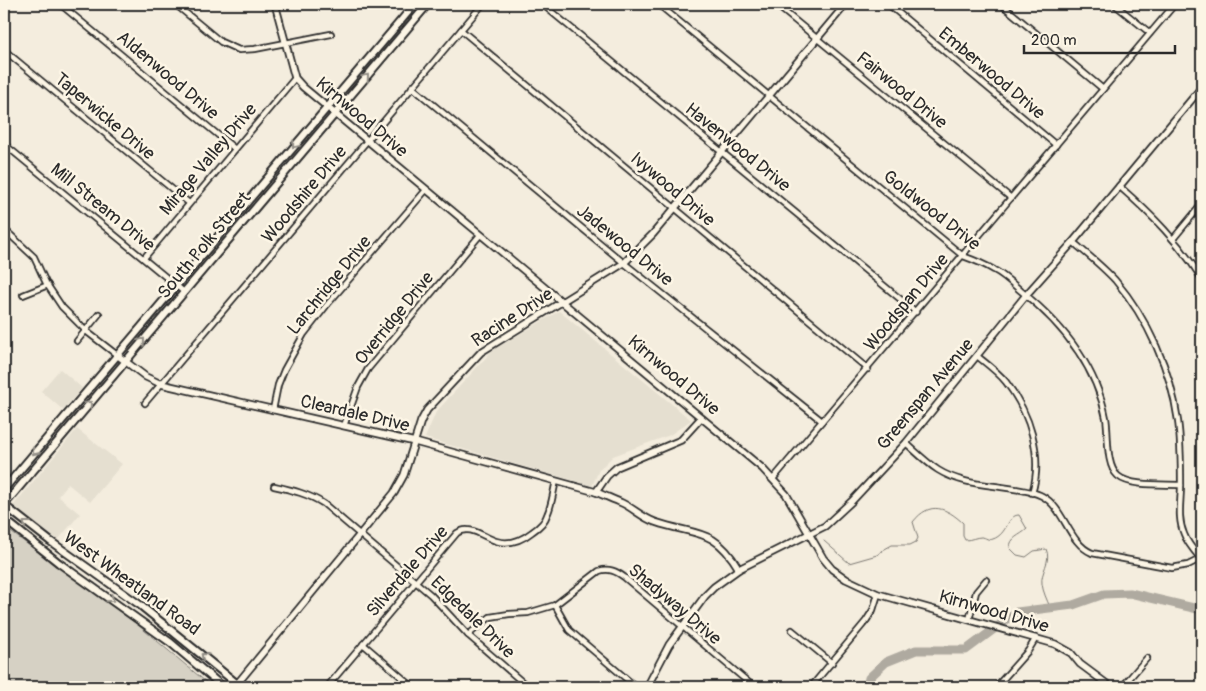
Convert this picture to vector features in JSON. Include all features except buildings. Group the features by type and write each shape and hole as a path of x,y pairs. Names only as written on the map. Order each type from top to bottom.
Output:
{"main road":[{"name":"South Polk Street","path":"4,505 428,4"},
{"name":"South Polk Street","path":"4,489 414,5"},
{"path":"414,5 421,12"},
{"path":"67,414 75,421"},
{"name":"West Wheatland Road","path":"4,505 36,531 140,604 238,686"},
{"name":"West Wheatland Road","path":"4,519 76,574 171,642 223,687"},
{"path":"76,574 83,565"},
{"path":"171,642 178,634"}],"street":[{"name":"Aldenwood Drive","path":"60,4 235,148"},
{"path":"175,4 221,42 239,50 286,44 331,34"},
{"name":"Kirnwood Drive","path":"275,4 295,78 310,94 702,418 773,479 792,503 808,534 832,569 846,579 878,594 1055,644 1071,653 1080,664 1110,687"},
{"name":"Woodshire Drive","path":"145,403 483,4"},
{"name":"Havenwood Drive","path":"542,4 916,312"},
{"name":"Goldwood Drive","path":"658,4 963,256 996,271 1026,295 1059,326 1082,356 1098,390 1106,417 1110,461 1114,473 1129,482 1181,485"},
{"name":"Fairwood Drive","path":"775,4 1011,198"},
{"name":"Racine Drive","path":"238,686 400,485 408,466 421,421 427,410 481,352 624,263 674,209 846,4"},
{"name":"Emberwood Drive","path":"888,4 1056,144"},
{"path":"1001,4 1103,89"},
{"path":"1114,4 1150,33"},
{"name":"Woodspan Drive","path":"773,479 1175,4"},
{"name":"Ivywood Drive","path":"461,30 868,369"},
{"name":"Taperwicke Drive","path":"4,50 189,203"},
{"name":"Mirage Valley Drive","path":"144,258 295,78"},
{"name":"Jadewood Drive","path":"412,87 624,263 822,422"},
{"name":"Greenspan Avenue","path":"647,687 663,654 714,587 739,570 833,519 906,443 1026,295 1073,242 1202,87"},
{"name":"Mill Stream Drive","path":"4,144 184,292"},
{"path":"1120,186 1174,239 1202,279"},
{"name":"Larchridge Drive","path":"273,410 278,385 284,370 304,334 426,190"},
{"path":"1174,239 1202,204"},
{"name":"Cleardale Drive","path":"4,229 34,257 62,307 86,331 146,377 161,384 415,442 596,492 621,503 654,522 708,537 723,546 739,570"},
{"name":"Overridge Drive","path":"344,426 358,387 368,369 480,235"},
{"path":"906,443 938,470 951,476 970,482 1040,495 1051,502 1084,548 1092,553 1172,568 1188,566 1202,558 1186,537 1181,523 1178,421 1162,359 1144,323 1121,288 1097,262 1073,242"},
{"path":"23,295 48,285"},
{"path":"77,341 99,314"},
{"path":"977,356 1005,382 1020,402 1026,416 1031,430 1035,457 1036,477 1032,493"},
{"path":"596,492 607,476 617,467 681,440 702,418"},
{"name":"Silverdale Drive","path":"327,687 452,538 461,530 474,531 496,541 504,542 521,539 536,530 547,515 556,481"},
{"name":"Edgedale Drive","path":"274,486 298,492 318,500 431,595 468,635 528,687"},
{"name":"Shadyway Drive","path":"468,635 490,617 528,613 555,605 593,574 606,569 619,574 754,687"},
{"path":"968,620 976,592 986,580"},
{"path":"811,687 866,621 873,610 878,594"},
{"path":"555,605 570,630 636,687"},
{"path":"792,630 832,663"},
{"path":"997,687 1028,651 1036,638"},
{"path":"363,644 413,687"},
{"path":"1122,687 1147,658"}],"shaded area":[{"path":"559,311 691,420 670,435 613,456 599,470 592,486 425,438 436,412 493,350"},
{"path":"60,369 82,388 63,410 41,391"},
{"path":"77,429 122,464 90,502 68,484 58,496 80,514 58,540 13,506"},
{"path":"4,527 138,625 212,687 4,687"}],"waterway":[{"path":"824,541 849,563 877,555 892,545 910,545 916,542 918,538 913,522 919,515 932,509 945,510 963,523 963,536 965,540 981,537 990,540 998,537 1012,518 1019,515 1027,529 1012,541 1010,548 1017,555 1026,557 1034,551 1046,549 1048,558 1042,584 1050,607"},
{"path":"867,687 869,678 886,662 916,650 966,650 1017,612 1073,605 1104,594 1130,593 1202,610"}]}
